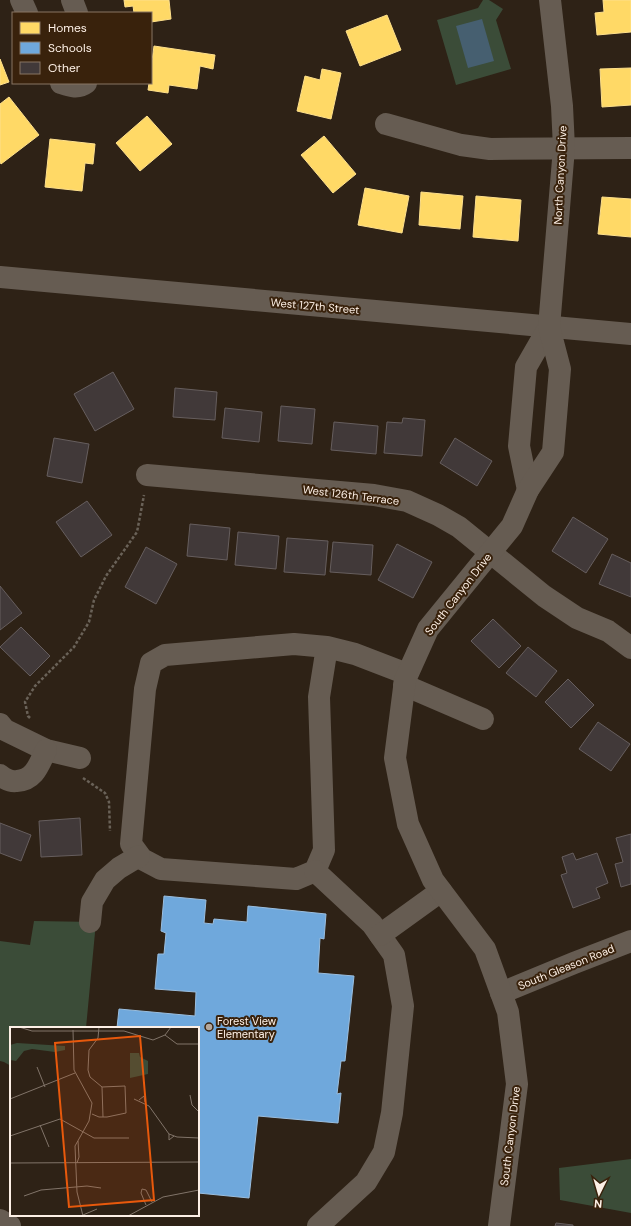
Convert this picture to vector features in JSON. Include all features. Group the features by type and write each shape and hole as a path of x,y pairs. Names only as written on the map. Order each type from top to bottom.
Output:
{"street":[{"path":"21,0 27,12"},
{"path":"72,0 77,12"},
{"name":"North Canyon Drive","path":"549,327 564,148 560,86 550,0"},
{"path":"64,84 74,87 84,84"},
{"path":"386,124 461,145 490,149 631,148"},
{"name":"West 127th Street","path":"0,277 631,334"},
{"path":"528,490 519,446 526,367 549,327"},
{"name":"South Canyon Drive","path":"499,1226 517,1084 508,1012 485,949 433,880 408,824 395,758 406,679 428,629 512,526 528,490 553,452 560,369 549,327"},
{"name":"West 126th Terrace","path":"147,475 374,495 407,501 438,515 459,527 544,596 577,618 608,631 631,648"},
{"path":"327,647 319,698 324,850 315,871 296,879 161,869 142,859 130,844 145,690 151,663 165,655 294,644 327,647 355,654 482,719"},
{"path":"2,730 82,764"},
{"path":"0,775 12,782 25,781 34,775 46,750"},
{"path":"90,922 92,902 104,880 119,868 139,856"},
{"path":"315,871 372,924 394,955 404,1006 393,1106 384,1152 366,1182 318,1226"},
{"path":"380,936 441,891"},
{"name":"South Gleason Road","path":"501,993 631,941"},
{"path":"0,1220 10,1226"}],"path":[{"path":"32,720 28,716 25,702 35,686 74,646 89,622 94,600 106,576 137,532 141,518 147,475"},
{"path":"82,764 83,778 105,794 109,802 110,832"}],"green space":[{"path":"483,0 489,0 503,9 496,20 511,69 456,85 437,20 478,8"},
{"path":"34,921 96,922 86,1027 10,1027 10,1065 0,1061 0,941 30,945"},
{"path":"631,1159 631,1213 560,1200 559,1168"}],"water":[{"path":"482,19 494,61 468,68 456,26"}],"building: Homes":[{"path":"124,0 169,0 171,19 152,22 152,12 134,12 133,6 125,7"},
{"path":"603,0 631,0 631,32 597,35 595,13 604,12"},
{"path":"387,15 401,50 360,66 346,31"},
{"path":"154,46 215,55 213,69 200,66 197,89 169,85 168,93 148,90 149,84 152,84 152,61"},
{"path":"0,59 9,82 0,85"},
{"path":"631,68 631,105 602,107 600,69"},
{"path":"322,69 341,73 331,119 297,111 305,76 320,80"},
{"path":"9,97 39,135 1,164 0,104"},
{"path":"147,116 172,144 140,171 116,143"},
{"path":"324,136 356,174 333,193 301,155"},
{"path":"50,139 95,144 93,164 85,163 82,191 45,187"},
{"path":"365,188 409,196 402,233 358,225"},
{"path":"421,192 463,196 460,229 419,225"},
{"path":"476,196 521,200 518,241 473,237"},
{"path":"602,197 631,199 631,237 598,234"}],"building: Schools":[{"name":"Forest View Elementary","path":"164,896 206,900 204,923 213,924 214,919 247,922 248,906 326,914 324,939 320,938 318,973 354,976 345,1061 341,1061 337,1094 341,1093 338,1123 258,1116 249,1198 199,1193 199,1027 117,1027 119,1009 195,1016 196,992 155,989 158,954 164,954 166,933 161,931"}],"building: Other":[{"path":"113,372 134,409 95,431 74,394"},
{"path":"175,388 217,392 215,420 173,417"},
{"path":"281,406 315,409 312,444 278,441"},
{"path":"225,408 262,412 259,442 222,438"},
{"path":"403,418 425,420 422,456 384,453 387,422 402,423"},
{"path":"334,422 378,426 376,454 331,450"},
{"path":"54,438 89,444 82,483 47,476"},
{"path":"455,438 492,461 477,486 440,463"},
{"path":"87,501 112,535 81,557 56,522"},
{"path":"573,517 608,539 586,573 552,551"},
{"path":"190,524 230,528 227,560 187,556"},
{"path":"238,532 279,536 276,569 235,565"},
{"path":"287,538 328,541 325,575 284,572"},
{"path":"333,542 373,545 371,575 330,572"},
{"path":"397,544 432,562 413,598 378,580"},
{"path":"146,547 177,564 156,604 125,587"},
{"path":"612,554 631,563 631,597 599,584"},
{"path":"0,586 22,613 0,630"},
{"path":"493,619 521,646 499,668 471,641"},
{"path":"21,627 50,656 30,676 0,647"},
{"path":"528,647 557,671 536,697 506,673"},
{"path":"568,679 594,705 571,728 545,702"},
{"path":"598,722 630,744 611,771 579,749"},
{"path":"80,818 82,855 41,857 39,821"},
{"path":"0,823 31,835 21,861 0,853"},
{"path":"631,834 631,884 621,887 615,864 623,862 616,838"},
{"path":"573,853 576,860 597,853 608,883 596,888 600,898 573,908 561,875 567,873 562,857"},
{"path":"556,1223 573,1225 573,1226 555,1226"}],"place":[{"name":"Forest View Elementary","path":"209,1027"}]}
